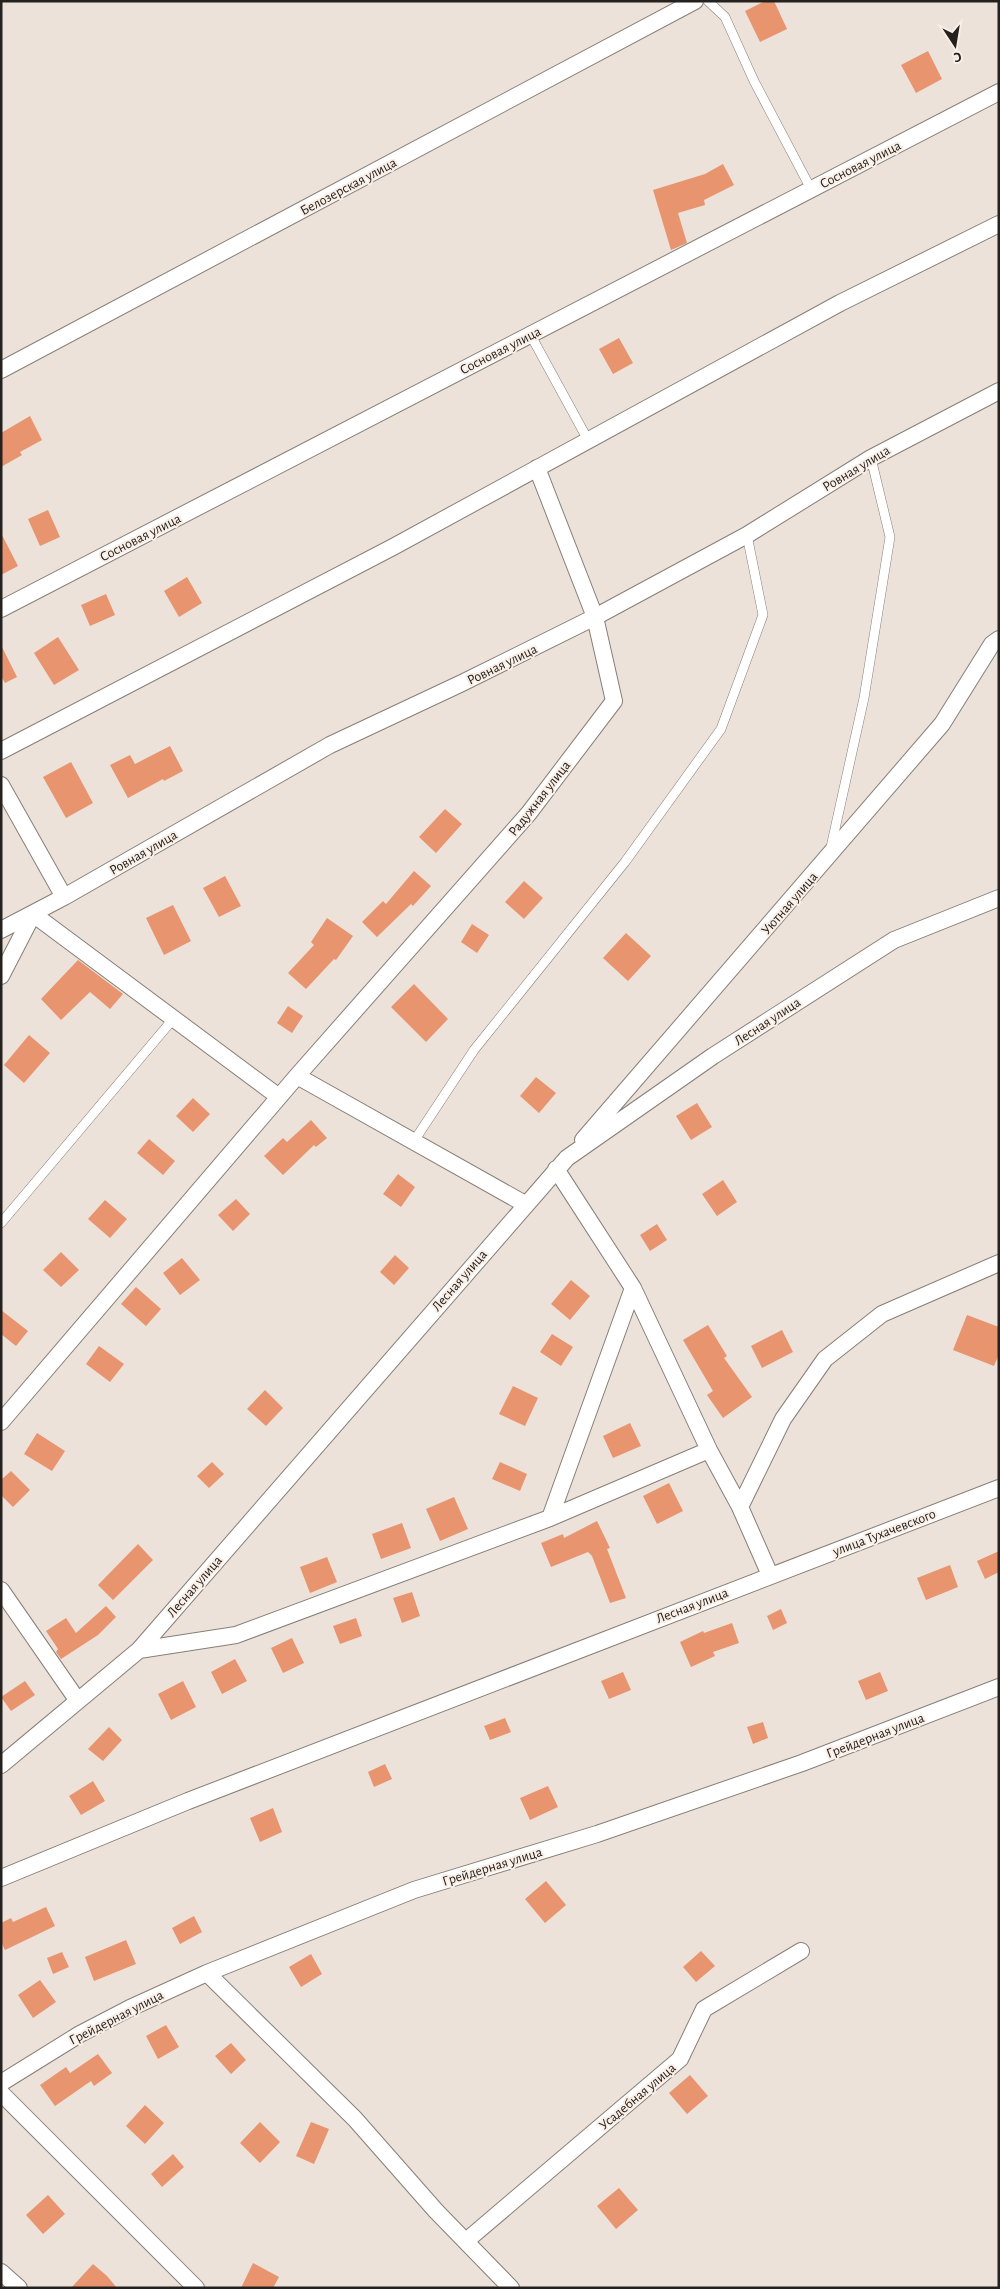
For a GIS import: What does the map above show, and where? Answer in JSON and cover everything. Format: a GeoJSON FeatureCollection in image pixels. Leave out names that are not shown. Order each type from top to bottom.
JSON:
{"type":"FeatureCollection","features":[{"type":"Feature","properties":{"kind":"street","name":"Белозерская улица"},"geometry":{"type":"LineString","coordinates":[[1,370],[695,1]]}},
{"type":"Feature","properties":{"kind":"street","name":"Сосновая улица"},"geometry":{"type":"LineString","coordinates":[[1,609],[999,92]]}},
{"type":"Feature","properties":{"kind":"street"},"geometry":{"type":"LineString","coordinates":[[1,751],[393,547],[840,303],[999,224]]}},
{"type":"Feature","properties":{"kind":"street","name":"Ровная улица"},"geometry":{"type":"LineString","coordinates":[[1,930],[64,898],[330,744],[462,683],[595,618],[747,535],[872,458],[999,391]]}},
{"type":"Feature","properties":{"kind":"street","name":"Радужная улица"},"geometry":{"type":"LineString","coordinates":[[297,1076],[529,814],[614,701],[595,618],[537,468]]}},
{"type":"Feature","properties":{"kind":"street","name":"Уютная улица"},"geometry":{"type":"LineString","coordinates":[[561,1164],[942,724],[992,644],[999,639]]}},
{"type":"Feature","properties":{"kind":"street"},"geometry":{"type":"LineString","coordinates":[[1,785],[64,898]]}},
{"type":"Feature","properties":{"kind":"street","name":"Лесная улица"},"geometry":{"type":"LineString","coordinates":[[1,1765],[139,1650],[561,1164],[713,1056],[894,940],[999,898]]}},
{"type":"Feature","properties":{"kind":"street"},"geometry":{"type":"LineString","coordinates":[[1,976],[33,914],[279,1097]]}},
{"type":"Feature","properties":{"kind":"street"},"geometry":{"type":"LineString","coordinates":[[1,1422],[297,1076],[525,1204]]}},
{"type":"Feature","properties":{"kind":"street"},"geometry":{"type":"LineString","coordinates":[[561,1164],[633,1288],[709,1450],[740,1507],[770,1575]]}},
{"type":"Feature","properties":{"kind":"street"},"geometry":{"type":"LineString","coordinates":[[740,1507],[783,1419],[825,1359],[882,1314],[999,1263]]}},
{"type":"Feature","properties":{"kind":"street"},"geometry":{"type":"LineString","coordinates":[[550,1518],[633,1288]]}},
{"type":"Feature","properties":{"kind":"street"},"geometry":{"type":"LineString","coordinates":[[139,1650],[236,1635],[550,1518],[709,1450]]}},
{"type":"Feature","properties":{"kind":"street","name":"улица Тухачевского"},"geometry":{"type":"LineString","coordinates":[[770,1575],[999,1488]]}},
{"type":"Feature","properties":{"kind":"street","name":"Лесная улица"},"geometry":{"type":"LineString","coordinates":[[1,1878],[188,1801],[770,1575]]}},
{"type":"Feature","properties":{"kind":"street"},"geometry":{"type":"LineString","coordinates":[[1,1590],[78,1701]]}},
{"type":"Feature","properties":{"kind":"street","name":"Грейдерная улица"},"geometry":{"type":"LineString","coordinates":[[1,2083],[80,2034],[130,2008],[206,1973],[414,1890],[597,1834],[802,1763],[999,1688]]}},
{"type":"Feature","properties":{"kind":"street","name":"Усадебная улица"},"geometry":{"type":"LineString","coordinates":[[466,2241],[680,2059],[704,2009],[801,1951]]}},
{"type":"Feature","properties":{"kind":"street"},"geometry":{"type":"LineString","coordinates":[[206,1973],[355,2119],[511,2288]]}},
{"type":"Feature","properties":{"kind":"street"},"geometry":{"type":"LineString","coordinates":[[1,2093],[196,2288]]}},
{"type":"Feature","properties":{"kind":"street"},"geometry":{"type":"LineString","coordinates":[[1,2272],[19,2288]]}},
{"type":"Feature","properties":{"kind":"lane"},"geometry":{"type":"LineString","coordinates":[[708,1],[725,17],[754,81],[811,189]]}},
{"type":"Feature","properties":{"kind":"lane"},"geometry":{"type":"LineString","coordinates":[[530,334],[588,440]]}},
{"type":"Feature","properties":{"kind":"lane"},"geometry":{"type":"LineString","coordinates":[[830,855],[864,698],[890,538],[872,458]]}},
{"type":"Feature","properties":{"kind":"lane"},"geometry":{"type":"LineString","coordinates":[[414,1141],[474,1050],[625,862],[722,729],[763,615],[747,535]]}},
{"type":"Feature","properties":{"kind":"lane"},"geometry":{"type":"LineString","coordinates":[[1,1223],[174,1018]]}},
{"type":"Feature","properties":{"kind":"building"},"geometry":{"type":"Polygon","coordinates":[[[765,1],[774,1],[787,29],[760,42],[745,11],[765,1]]]}},
{"type":"Feature","properties":{"kind":"building"},"geometry":{"type":"Polygon","coordinates":[[[928,51],[942,79],[916,93],[901,65],[928,51]]]}},
{"type":"Feature","properties":{"kind":"building"},"geometry":{"type":"Polygon","coordinates":[[[723,164],[734,185],[704,200],[705,205],[678,213],[687,243],[671,250],[653,190],[705,174],[723,164]]]}},
{"type":"Feature","properties":{"kind":"building"},"geometry":{"type":"Polygon","coordinates":[[[619,338],[633,363],[613,374],[599,349],[619,338]]]}},
{"type":"Feature","properties":{"kind":"building"},"geometry":{"type":"Polygon","coordinates":[[[30,416],[42,440],[20,452],[22,455],[1,467],[1,433],[30,416]]]}},
{"type":"Feature","properties":{"kind":"building"},"geometry":{"type":"Polygon","coordinates":[[[48,510],[60,537],[40,546],[28,519],[48,510]]]}},
{"type":"Feature","properties":{"kind":"building"},"geometry":{"type":"Polygon","coordinates":[[[1,533],[18,566],[1,575],[1,533]]]}},
{"type":"Feature","properties":{"kind":"building"},"geometry":{"type":"Polygon","coordinates":[[[187,577],[202,603],[179,617],[164,591],[187,577]]]}},
{"type":"Feature","properties":{"kind":"building"},"geometry":{"type":"Polygon","coordinates":[[[106,594],[115,615],[90,626],[81,605],[106,594]]]}},
{"type":"Feature","properties":{"kind":"building"},"geometry":{"type":"Polygon","coordinates":[[[58,637],[79,670],[54,685],[34,653],[58,637]]]}},
{"type":"Feature","properties":{"kind":"building"},"geometry":{"type":"Polygon","coordinates":[[[1,645],[17,677],[5,683],[1,676],[1,645]]]}},
{"type":"Feature","properties":{"kind":"building"},"geometry":{"type":"Polygon","coordinates":[[[170,746],[183,771],[164,781],[163,779],[128,798],[110,765],[130,755],[135,764],[170,746]]]}},
{"type":"Feature","properties":{"kind":"building"},"geometry":{"type":"Polygon","coordinates":[[[71,762],[93,803],[66,818],[43,777],[71,762]]]}},
{"type":"Feature","properties":{"kind":"building"},"geometry":{"type":"Polygon","coordinates":[[[445,809],[462,824],[436,853],[419,837],[445,809]]]}},
{"type":"Feature","properties":{"kind":"building"},"geometry":{"type":"Polygon","coordinates":[[[414,871],[431,886],[413,906],[411,904],[377,937],[362,922],[383,901],[386,904],[414,871]]]}},
{"type":"Feature","properties":{"kind":"building"},"geometry":{"type":"Polygon","coordinates":[[[225,876],[241,906],[219,917],[203,888],[225,876]]]}},
{"type":"Feature","properties":{"kind":"building"},"geometry":{"type":"Polygon","coordinates":[[[524,881],[543,898],[524,919],[505,902],[524,881]]]}},
{"type":"Feature","properties":{"kind":"building"},"geometry":{"type":"Polygon","coordinates":[[[173,905],[191,941],[164,955],[146,918],[173,905]]]}},
{"type":"Feature","properties":{"kind":"building"},"geometry":{"type":"Polygon","coordinates":[[[327,918],[353,936],[336,960],[334,959],[306,989],[288,973],[314,945],[311,942],[327,918]]]}},
{"type":"Feature","properties":{"kind":"building"},"geometry":{"type":"Polygon","coordinates":[[[472,924],[489,935],[477,953],[461,942],[472,924]]]}},
{"type":"Feature","properties":{"kind":"building"},"geometry":{"type":"Polygon","coordinates":[[[626,933],[651,956],[628,981],[603,958],[626,933]]]}},
{"type":"Feature","properties":{"kind":"building"},"geometry":{"type":"Polygon","coordinates":[[[78,960],[123,994],[110,1009],[90,992],[61,1020],[41,999],[78,960]]]}},
{"type":"Feature","properties":{"kind":"building"},"geometry":{"type":"Polygon","coordinates":[[[414,984],[448,1019],[426,1042],[391,1007],[414,984]]]}},
{"type":"Feature","properties":{"kind":"building"},"geometry":{"type":"Polygon","coordinates":[[[288,1006],[303,1016],[292,1033],[277,1023],[288,1006]]]}},
{"type":"Feature","properties":{"kind":"building"},"geometry":{"type":"Polygon","coordinates":[[[29,1035],[50,1053],[24,1083],[4,1065],[29,1035]]]}},
{"type":"Feature","properties":{"kind":"building"},"geometry":{"type":"Polygon","coordinates":[[[536,1077],[556,1093],[539,1113],[520,1096],[536,1077]]]}},
{"type":"Feature","properties":{"kind":"building"},"geometry":{"type":"Polygon","coordinates":[[[193,1098],[210,1114],[193,1132],[176,1116],[193,1098]]]}},
{"type":"Feature","properties":{"kind":"building"},"geometry":{"type":"Polygon","coordinates":[[[697,1103],[712,1127],[691,1140],[676,1116],[697,1103]]]}},
{"type":"Feature","properties":{"kind":"building"},"geometry":{"type":"Polygon","coordinates":[[[311,1120],[327,1138],[316,1147],[314,1145],[283,1175],[264,1156],[283,1138],[287,1142],[311,1120]]]}},
{"type":"Feature","properties":{"kind":"building"},"geometry":{"type":"Polygon","coordinates":[[[149,1139],[175,1161],[163,1175],[137,1153],[149,1139]]]}},
{"type":"Feature","properties":{"kind":"building"},"geometry":{"type":"Polygon","coordinates":[[[398,1174],[415,1187],[401,1207],[383,1194],[398,1174]]]}},
{"type":"Feature","properties":{"kind":"building"},"geometry":{"type":"Polygon","coordinates":[[[723,1180],[737,1202],[717,1216],[702,1194],[723,1180]]]}},
{"type":"Feature","properties":{"kind":"building"},"geometry":{"type":"Polygon","coordinates":[[[236,1199],[250,1214],[233,1231],[218,1215],[236,1199]]]}},
{"type":"Feature","properties":{"kind":"building"},"geometry":{"type":"Polygon","coordinates":[[[105,1200],[127,1219],[110,1238],[88,1219],[105,1200]]]}},
{"type":"Feature","properties":{"kind":"building"},"geometry":{"type":"Polygon","coordinates":[[[657,1224],[667,1240],[650,1251],[640,1235],[657,1224]]]}},
{"type":"Feature","properties":{"kind":"building"},"geometry":{"type":"Polygon","coordinates":[[[61,1252],[79,1270],[61,1287],[43,1270],[61,1252]]]}},
{"type":"Feature","properties":{"kind":"building"},"geometry":{"type":"Polygon","coordinates":[[[395,1255],[409,1268],[394,1285],[380,1272],[395,1255]]]}},
{"type":"Feature","properties":{"kind":"building"},"geometry":{"type":"Polygon","coordinates":[[[182,1258],[200,1280],[180,1295],[163,1273],[182,1258]]]}},
{"type":"Feature","properties":{"kind":"building"},"geometry":{"type":"Polygon","coordinates":[[[571,1280],[590,1296],[570,1320],[551,1304],[571,1280]]]}},
{"type":"Feature","properties":{"kind":"building"},"geometry":{"type":"Polygon","coordinates":[[[136,1287],[161,1309],[146,1326],[121,1304],[136,1287]]]}},
{"type":"Feature","properties":{"kind":"building"},"geometry":{"type":"Polygon","coordinates":[[[1,1310],[28,1331],[16,1346],[1,1334],[1,1310]]]}},
{"type":"Feature","properties":{"kind":"building"},"geometry":{"type":"Polygon","coordinates":[[[967,1315],[999,1327],[999,1354],[994,1366],[953,1350],[967,1315]]]}},
{"type":"Feature","properties":{"kind":"building"},"geometry":{"type":"Polygon","coordinates":[[[708,1325],[727,1356],[724,1358],[752,1397],[723,1418],[707,1395],[713,1391],[683,1340],[708,1325]]]}},
{"type":"Feature","properties":{"kind":"building"},"geometry":{"type":"Polygon","coordinates":[[[782,1330],[793,1352],[762,1368],[751,1346],[782,1330]]]}},
{"type":"Feature","properties":{"kind":"building"},"geometry":{"type":"Polygon","coordinates":[[[552,1334],[573,1347],[561,1366],[540,1352],[552,1334]]]}},
{"type":"Feature","properties":{"kind":"building"},"geometry":{"type":"Polygon","coordinates":[[[99,1346],[124,1364],[110,1382],[86,1364],[99,1346]]]}},
{"type":"Feature","properties":{"kind":"building"},"geometry":{"type":"Polygon","coordinates":[[[513,1386],[538,1398],[525,1426],[499,1414],[513,1386]]]}},
{"type":"Feature","properties":{"kind":"building"},"geometry":{"type":"Polygon","coordinates":[[[265,1390],[283,1408],[266,1426],[247,1409],[265,1390]]]}},
{"type":"Feature","properties":{"kind":"building"},"geometry":{"type":"Polygon","coordinates":[[[630,1423],[641,1446],[613,1458],[603,1436],[630,1423]]]}},
{"type":"Feature","properties":{"kind":"building"},"geometry":{"type":"Polygon","coordinates":[[[37,1433],[65,1451],[52,1471],[24,1454],[37,1433]]]}},
{"type":"Feature","properties":{"kind":"building"},"geometry":{"type":"Polygon","coordinates":[[[212,1462],[224,1474],[209,1488],[197,1476],[212,1462]]]}},
{"type":"Feature","properties":{"kind":"building"},"geometry":{"type":"Polygon","coordinates":[[[500,1462],[527,1474],[520,1491],[492,1479],[500,1462]]]}},
{"type":"Feature","properties":{"kind":"building"},"geometry":{"type":"Polygon","coordinates":[[[11,1471],[30,1490],[13,1507],[1,1495],[1,1480],[11,1471]]]}},
{"type":"Feature","properties":{"kind":"building"},"geometry":{"type":"Polygon","coordinates":[[[669,1483],[683,1511],[657,1524],[643,1496],[669,1483]]]}},
{"type":"Feature","properties":{"kind":"building"},"geometry":{"type":"Polygon","coordinates":[[[454,1497],[468,1529],[440,1541],[426,1509],[454,1497]]]}},
{"type":"Feature","properties":{"kind":"building"},"geometry":{"type":"Polygon","coordinates":[[[597,1521],[610,1548],[607,1549],[626,1598],[610,1603],[592,1556],[588,1552],[551,1567],[541,1543],[563,1534],[564,1538],[597,1521]]]}},
{"type":"Feature","properties":{"kind":"building"},"geometry":{"type":"Polygon","coordinates":[[[402,1523],[411,1548],[381,1559],[372,1534],[402,1523]]]}},
{"type":"Feature","properties":{"kind":"building"},"geometry":{"type":"Polygon","coordinates":[[[138,1544],[153,1560],[113,1600],[98,1585],[138,1544]]]}},
{"type":"Feature","properties":{"kind":"building"},"geometry":{"type":"Polygon","coordinates":[[[999,1551],[999,1572],[985,1579],[977,1561],[999,1551]]]}},
{"type":"Feature","properties":{"kind":"building"},"geometry":{"type":"Polygon","coordinates":[[[327,1557],[337,1582],[310,1593],[300,1567],[327,1557]]]}},
{"type":"Feature","properties":{"kind":"building"},"geometry":{"type":"Polygon","coordinates":[[[950,1565],[958,1587],[926,1600],[917,1578],[950,1565]]]}},
{"type":"Feature","properties":{"kind":"building"},"geometry":{"type":"Polygon","coordinates":[[[412,1592],[420,1616],[402,1623],[393,1598],[412,1592]]]}},
{"type":"Feature","properties":{"kind":"building"},"geometry":{"type":"Polygon","coordinates":[[[106,1606],[116,1617],[98,1635],[61,1659],[56,1652],[58,1649],[46,1631],[66,1618],[76,1633],[106,1606]]]}},
{"type":"Feature","properties":{"kind":"building"},"geometry":{"type":"Polygon","coordinates":[[[781,1609],[787,1623],[773,1630],[767,1616],[781,1609]]]}},
{"type":"Feature","properties":{"kind":"building"},"geometry":{"type":"Polygon","coordinates":[[[356,1618],[362,1636],[340,1644],[333,1626],[356,1618]]]}},
{"type":"Feature","properties":{"kind":"building"},"geometry":{"type":"Polygon","coordinates":[[[732,1623],[739,1643],[713,1652],[715,1656],[691,1667],[680,1642],[703,1631],[704,1633],[732,1623]]]}},
{"type":"Feature","properties":{"kind":"building"},"geometry":{"type":"Polygon","coordinates":[[[292,1638],[304,1663],[283,1673],[271,1648],[292,1638]]]}},
{"type":"Feature","properties":{"kind":"building"},"geometry":{"type":"Polygon","coordinates":[[[235,1659],[247,1681],[222,1694],[211,1672],[235,1659]]]}},
{"type":"Feature","properties":{"kind":"building"},"geometry":{"type":"Polygon","coordinates":[[[623,1672],[631,1690],[609,1699],[601,1681],[623,1672]]]}},
{"type":"Feature","properties":{"kind":"building"},"geometry":{"type":"Polygon","coordinates":[[[880,1672],[888,1691],[866,1700],[858,1681],[880,1672]]]}},
{"type":"Feature","properties":{"kind":"building"},"geometry":{"type":"Polygon","coordinates":[[[25,1681],[35,1695],[11,1711],[1,1697],[25,1681]]]}},
{"type":"Feature","properties":{"kind":"building"},"geometry":{"type":"Polygon","coordinates":[[[183,1681],[196,1707],[171,1720],[158,1694],[183,1681]]]}},
{"type":"Feature","properties":{"kind":"building"},"geometry":{"type":"Polygon","coordinates":[[[505,1718],[511,1732],[490,1740],[484,1726],[505,1718]]]}},
{"type":"Feature","properties":{"kind":"building"},"geometry":{"type":"Polygon","coordinates":[[[763,1722],[768,1738],[753,1744],[747,1727],[763,1722]]]}},
{"type":"Feature","properties":{"kind":"building"},"geometry":{"type":"Polygon","coordinates":[[[109,1727],[122,1740],[103,1761],[88,1749],[109,1727]]]}},
{"type":"Feature","properties":{"kind":"building"},"geometry":{"type":"Polygon","coordinates":[[[385,1764],[392,1779],[374,1787],[368,1772],[385,1764]]]}},
{"type":"Feature","properties":{"kind":"building"},"geometry":{"type":"Polygon","coordinates":[[[93,1781],[105,1801],[81,1815],[69,1796],[93,1781]]]}},
{"type":"Feature","properties":{"kind":"building"},"geometry":{"type":"Polygon","coordinates":[[[548,1786],[558,1807],[530,1820],[520,1798],[548,1786]]]}},
{"type":"Feature","properties":{"kind":"building"},"geometry":{"type":"Polygon","coordinates":[[[273,1808],[282,1832],[260,1842],[250,1818],[273,1808]]]}},
{"type":"Feature","properties":{"kind":"building"},"geometry":{"type":"Polygon","coordinates":[[[546,1881],[566,1905],[545,1923],[525,1899],[546,1881]]]}},
{"type":"Feature","properties":{"kind":"building"},"geometry":{"type":"Polygon","coordinates":[[[46,1907],[55,1926],[5,1950],[1,1942],[1,1923],[11,1918],[13,1922],[46,1907]]]}},
{"type":"Feature","properties":{"kind":"building"},"geometry":{"type":"Polygon","coordinates":[[[194,1916],[202,1932],[180,1944],[172,1928],[194,1916]]]}},
{"type":"Feature","properties":{"kind":"building"},"geometry":{"type":"Polygon","coordinates":[[[126,1940],[136,1964],[94,1981],[85,1957],[126,1940]]]}},
{"type":"Feature","properties":{"kind":"building"},"geometry":{"type":"Polygon","coordinates":[[[701,1951],[715,1966],[696,1982],[683,1967],[701,1951]]]}},
{"type":"Feature","properties":{"kind":"building"},"geometry":{"type":"Polygon","coordinates":[[[62,1952],[69,1967],[53,1974],[47,1958],[62,1952]]]}},
{"type":"Feature","properties":{"kind":"building"},"geometry":{"type":"Polygon","coordinates":[[[311,1954],[322,1974],[301,1987],[289,1967],[311,1954]]]}},
{"type":"Feature","properties":{"kind":"building"},"geometry":{"type":"Polygon","coordinates":[[[40,1980],[56,2002],[33,2018],[18,1995],[40,1980]]]}},
{"type":"Feature","properties":{"kind":"building"},"geometry":{"type":"Polygon","coordinates":[[[166,2025],[179,2047],[158,2059],[146,2036],[166,2025]]]}},
{"type":"Feature","properties":{"kind":"building"},"geometry":{"type":"Polygon","coordinates":[[[231,2043],[246,2060],[231,2074],[215,2056],[231,2043]]]}},
{"type":"Feature","properties":{"kind":"building"},"geometry":{"type":"Polygon","coordinates":[[[98,2054],[112,2073],[94,2086],[91,2081],[55,2106],[40,2085],[66,2067],[70,2073],[98,2054]]]}},
{"type":"Feature","properties":{"kind":"building"},"geometry":{"type":"Polygon","coordinates":[[[690,2075],[708,2096],[687,2114],[669,2093],[690,2075]]]}},
{"type":"Feature","properties":{"kind":"building"},"geometry":{"type":"Polygon","coordinates":[[[145,2105],[164,2123],[145,2144],[126,2126],[145,2105]]]}},
{"type":"Feature","properties":{"kind":"building"},"geometry":{"type":"Polygon","coordinates":[[[260,2122],[280,2142],[260,2163],[240,2143],[260,2122]]]}},
{"type":"Feature","properties":{"kind":"building"},"geometry":{"type":"Polygon","coordinates":[[[311,2122],[329,2129],[314,2164],[296,2156],[311,2122]]]}},
{"type":"Feature","properties":{"kind":"building"},"geometry":{"type":"Polygon","coordinates":[[[173,2154],[184,2167],[162,2187],[151,2174],[173,2154]]]}},
{"type":"Feature","properties":{"kind":"building"},"geometry":{"type":"Polygon","coordinates":[[[619,2188],[638,2210],[616,2229],[597,2206],[619,2188]]]}},
{"type":"Feature","properties":{"kind":"building"},"geometry":{"type":"Polygon","coordinates":[[[48,2195],[65,2214],[43,2234],[26,2215],[48,2195]]]}},
{"type":"Feature","properties":{"kind":"building"},"geometry":{"type":"Polygon","coordinates":[[[253,2263],[279,2277],[273,2288],[241,2288],[253,2263]]]}},
{"type":"Feature","properties":{"kind":"building"},"geometry":{"type":"Polygon","coordinates":[[[93,2264],[107,2276],[117,2288],[71,2288],[93,2264]]]}}]}
